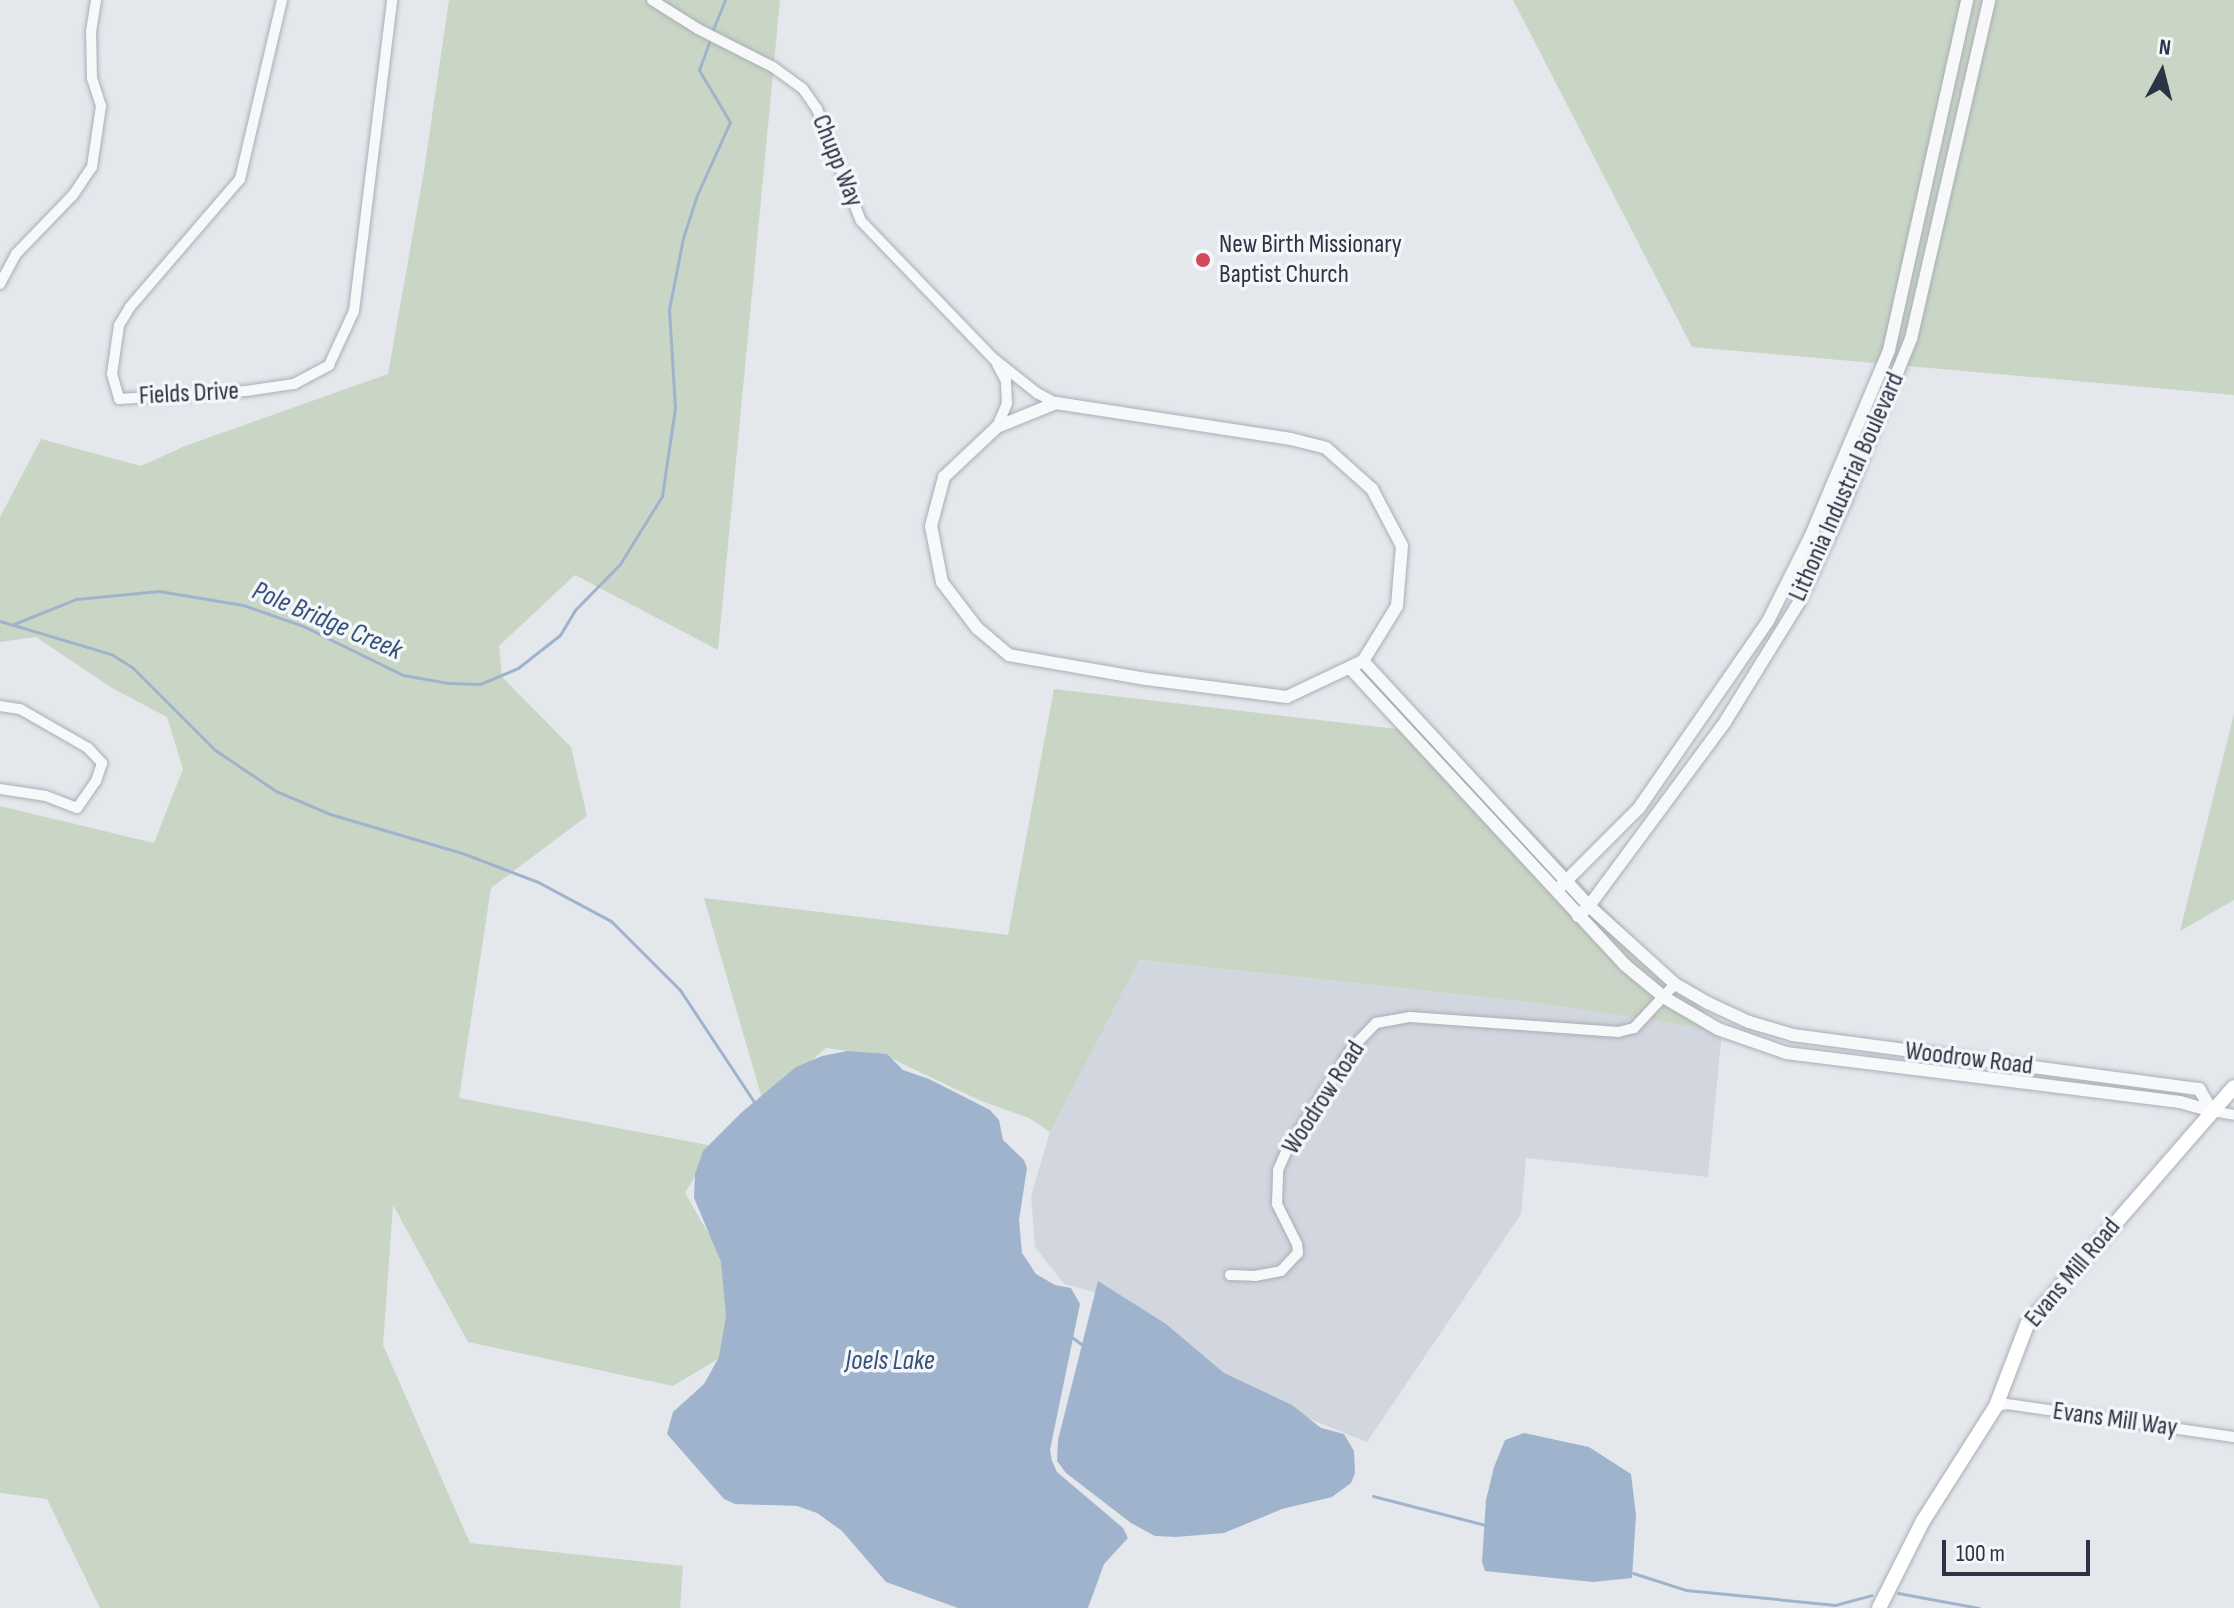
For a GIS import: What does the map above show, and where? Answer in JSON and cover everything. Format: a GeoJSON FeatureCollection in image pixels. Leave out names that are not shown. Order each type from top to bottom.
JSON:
{"type":"FeatureCollection","features":[{"type":"Feature","properties":{"kind":"main road","name":"Evans Mill Road"},"geometry":{"type":"LineString","coordinates":[[1879,1608],[1923,1521],[1996,1406],[2027,1325],[2234,1087]]}},
{"type":"Feature","properties":{"kind":"street"},"geometry":{"type":"LineString","coordinates":[[0,284],[16,254],[73,195],[92,167],[101,106],[92,78],[91,32],[96,0]]}},
{"type":"Feature","properties":{"kind":"street","name":"Fields Drive"},"geometry":{"type":"LineString","coordinates":[[282,0],[240,179],[130,307],[119,325],[112,374],[119,399],[246,391],[294,384],[329,365],[354,311],[392,0]]}},
{"type":"Feature","properties":{"kind":"street","name":"Chupp Way"},"geometry":{"type":"LineString","coordinates":[[652,0],[698,29],[773,67],[803,89],[817,109],[861,221],[994,359],[1029,388],[1056,403]]}},
{"type":"Feature","properties":{"kind":"street","name":"Lithonia Industrial Boulevard"},"geometry":{"type":"LineString","coordinates":[[1556,891],[1639,808],[1768,621],[1811,535],[1889,350],[1967,0]]}},
{"type":"Feature","properties":{"kind":"street","name":"Lithonia Industrial Boulevard"},"geometry":{"type":"LineString","coordinates":[[1578,916],[1589,906],[1725,722],[1799,602],[1845,502],[1911,339],[1989,0]]}},
{"type":"Feature","properties":{"kind":"street"},"geometry":{"type":"LineString","coordinates":[[994,359],[1006,381],[1007,403],[997,427]]}},
{"type":"Feature","properties":{"kind":"street"},"geometry":{"type":"LineString","coordinates":[[1056,403],[1291,439],[1326,448],[1372,489],[1402,546],[1397,606],[1363,661],[1287,697],[1146,679],[1009,655],[977,628],[942,582],[931,526],[944,477],[997,427],[1056,403]]}},
{"type":"Feature","properties":{"kind":"street","name":"Woodrow Road"},"geometry":{"type":"LineString","coordinates":[[1363,661],[1589,906],[1675,984],[1749,1022],[1793,1035],[2199,1089],[2212,1111]]}},
{"type":"Feature","properties":{"kind":"street","name":"Woodrow Road"},"geometry":{"type":"LineString","coordinates":[[1350,668],[1625,965],[1665,998],[1718,1029],[1786,1053],[2180,1102],[2234,1115]]}},
{"type":"Feature","properties":{"kind":"street"},"geometry":{"type":"LineString","coordinates":[[0,706],[20,709],[88,748],[102,763],[96,781],[77,808],[46,796],[0,789]]}},
{"type":"Feature","properties":{"kind":"street","name":"Woodrow Road"},"geometry":{"type":"LineString","coordinates":[[1230,1275],[1255,1276],[1281,1271],[1298,1253],[1297,1244],[1277,1204],[1278,1170],[1352,1048],[1376,1023],[1410,1017],[1618,1032],[1634,1028],[1675,984]]}},
{"type":"Feature","properties":{"kind":"street","name":"Evans Mill Way"},"geometry":{"type":"LineString","coordinates":[[1996,1406],[2007,1404],[2234,1437]]}},
{"type":"Feature","properties":{"kind":"shaded area"},"geometry":{"type":"Polygon","coordinates":[[[1138,960],[1538,1003],[1722,1031],[1708,1177],[1526,1158],[1521,1214],[1367,1442],[1230,1387],[1102,1294],[1064,1284],[1035,1247],[1031,1196],[1050,1132],[1138,960]]]}},
{"type":"Feature","properties":{"kind":"green space"},"geometry":{"type":"Polygon","coordinates":[[[449,0],[780,0],[718,650],[575,575],[499,646],[502,677],[571,747],[587,816],[491,888],[459,1098],[713,1146],[685,1193],[727,1265],[726,1354],[673,1386],[468,1342],[393,1205],[383,1345],[470,1543],[683,1566],[680,1608],[100,1608],[47,1499],[0,1493],[0,806],[154,843],[183,769],[167,717],[112,688],[36,637],[0,642],[0,517],[41,439],[141,466],[185,446],[388,374],[424,171],[449,0]]]}},
{"type":"Feature","properties":{"kind":"green space"},"geometry":{"type":"Polygon","coordinates":[[[1513,0],[2234,0],[2234,395],[1692,347],[1513,0]]]}},
{"type":"Feature","properties":{"kind":"green space"},"geometry":{"type":"Polygon","coordinates":[[[1054,689],[1439,734],[1722,1031],[1538,1003],[1139,960],[1050,1132],[1029,1118],[981,1101],[886,1056],[826,1048],[763,1102],[704,898],[1008,935],[1054,689]]]}},
{"type":"Feature","properties":{"kind":"green space"},"geometry":{"type":"Polygon","coordinates":[[[2234,714],[2234,900],[2180,931],[2234,714]]]}},
{"type":"Feature","properties":{"kind":"water","name":"Joels Lake"},"geometry":{"type":"Polygon","coordinates":[[[847,1051],[887,1054],[903,1070],[929,1079],[990,1110],[999,1120],[1003,1140],[1024,1160],[1027,1168],[1019,1220],[1022,1253],[1036,1274],[1055,1285],[1071,1288],[1080,1304],[1050,1450],[1052,1461],[1057,1472],[1123,1528],[1128,1538],[1104,1564],[1088,1608],[958,1608],[886,1582],[842,1531],[817,1513],[797,1506],[735,1504],[724,1499],[667,1434],[673,1412],[704,1384],[719,1357],[726,1316],[721,1262],[694,1198],[695,1174],[703,1151],[742,1112],[796,1067],[822,1056],[847,1051]]]}},
{"type":"Feature","properties":{"kind":"water"},"geometry":{"type":"Polygon","coordinates":[[[1098,1281],[1166,1324],[1224,1373],[1292,1405],[1321,1428],[1344,1434],[1354,1451],[1355,1473],[1351,1483],[1332,1497],[1282,1509],[1224,1533],[1176,1537],[1155,1536],[1131,1523],[1066,1473],[1057,1461],[1058,1440],[1098,1281]]]}},
{"type":"Feature","properties":{"kind":"water"},"geometry":{"type":"Polygon","coordinates":[[[1524,1433],[1589,1447],[1631,1474],[1636,1515],[1632,1578],[1593,1582],[1485,1571],[1482,1562],[1486,1500],[1494,1467],[1505,1440],[1524,1433]]]}},
{"type":"Feature","properties":{"kind":"waterway","name":"Pole Bridge Creek"},"geometry":{"type":"LineString","coordinates":[[712,32],[725,0]]}},
{"type":"Feature","properties":{"kind":"waterway","name":"Pole Bridge Creek"},"geometry":{"type":"LineString","coordinates":[[14,624],[76,599],[159,591],[243,605],[303,626],[403,675],[448,683],[480,684],[518,668],[560,635],[575,610],[620,564],[662,496],[675,408],[669,309],[683,238],[697,195],[730,122],[699,70],[710,39]]}},
{"type":"Feature","properties":{"kind":"waterway"},"geometry":{"type":"LineString","coordinates":[[0,621],[111,654],[132,667],[215,750],[276,791],[330,814],[465,854],[538,882],[611,921],[680,990],[754,1102]]}},
{"type":"Feature","properties":{"kind":"waterway"},"geometry":{"type":"LineString","coordinates":[[1073,1338],[1081,1344]]}},
{"type":"Feature","properties":{"kind":"waterway"},"geometry":{"type":"LineString","coordinates":[[1373,1496],[1485,1525]]}},
{"type":"Feature","properties":{"kind":"waterway"},"geometry":{"type":"LineString","coordinates":[[1633,1573],[1686,1590],[1835,1605],[1872,1595]]}},
{"type":"Feature","properties":{"kind":"waterway"},"geometry":{"type":"LineString","coordinates":[[1898,1593],[1979,1608]]}},
{"type":"Feature","properties":{"kind":"place","name":"New Birth Missionary Baptist Church"},"geometry":{"type":"Point","coordinates":[1203,260]}}]}
